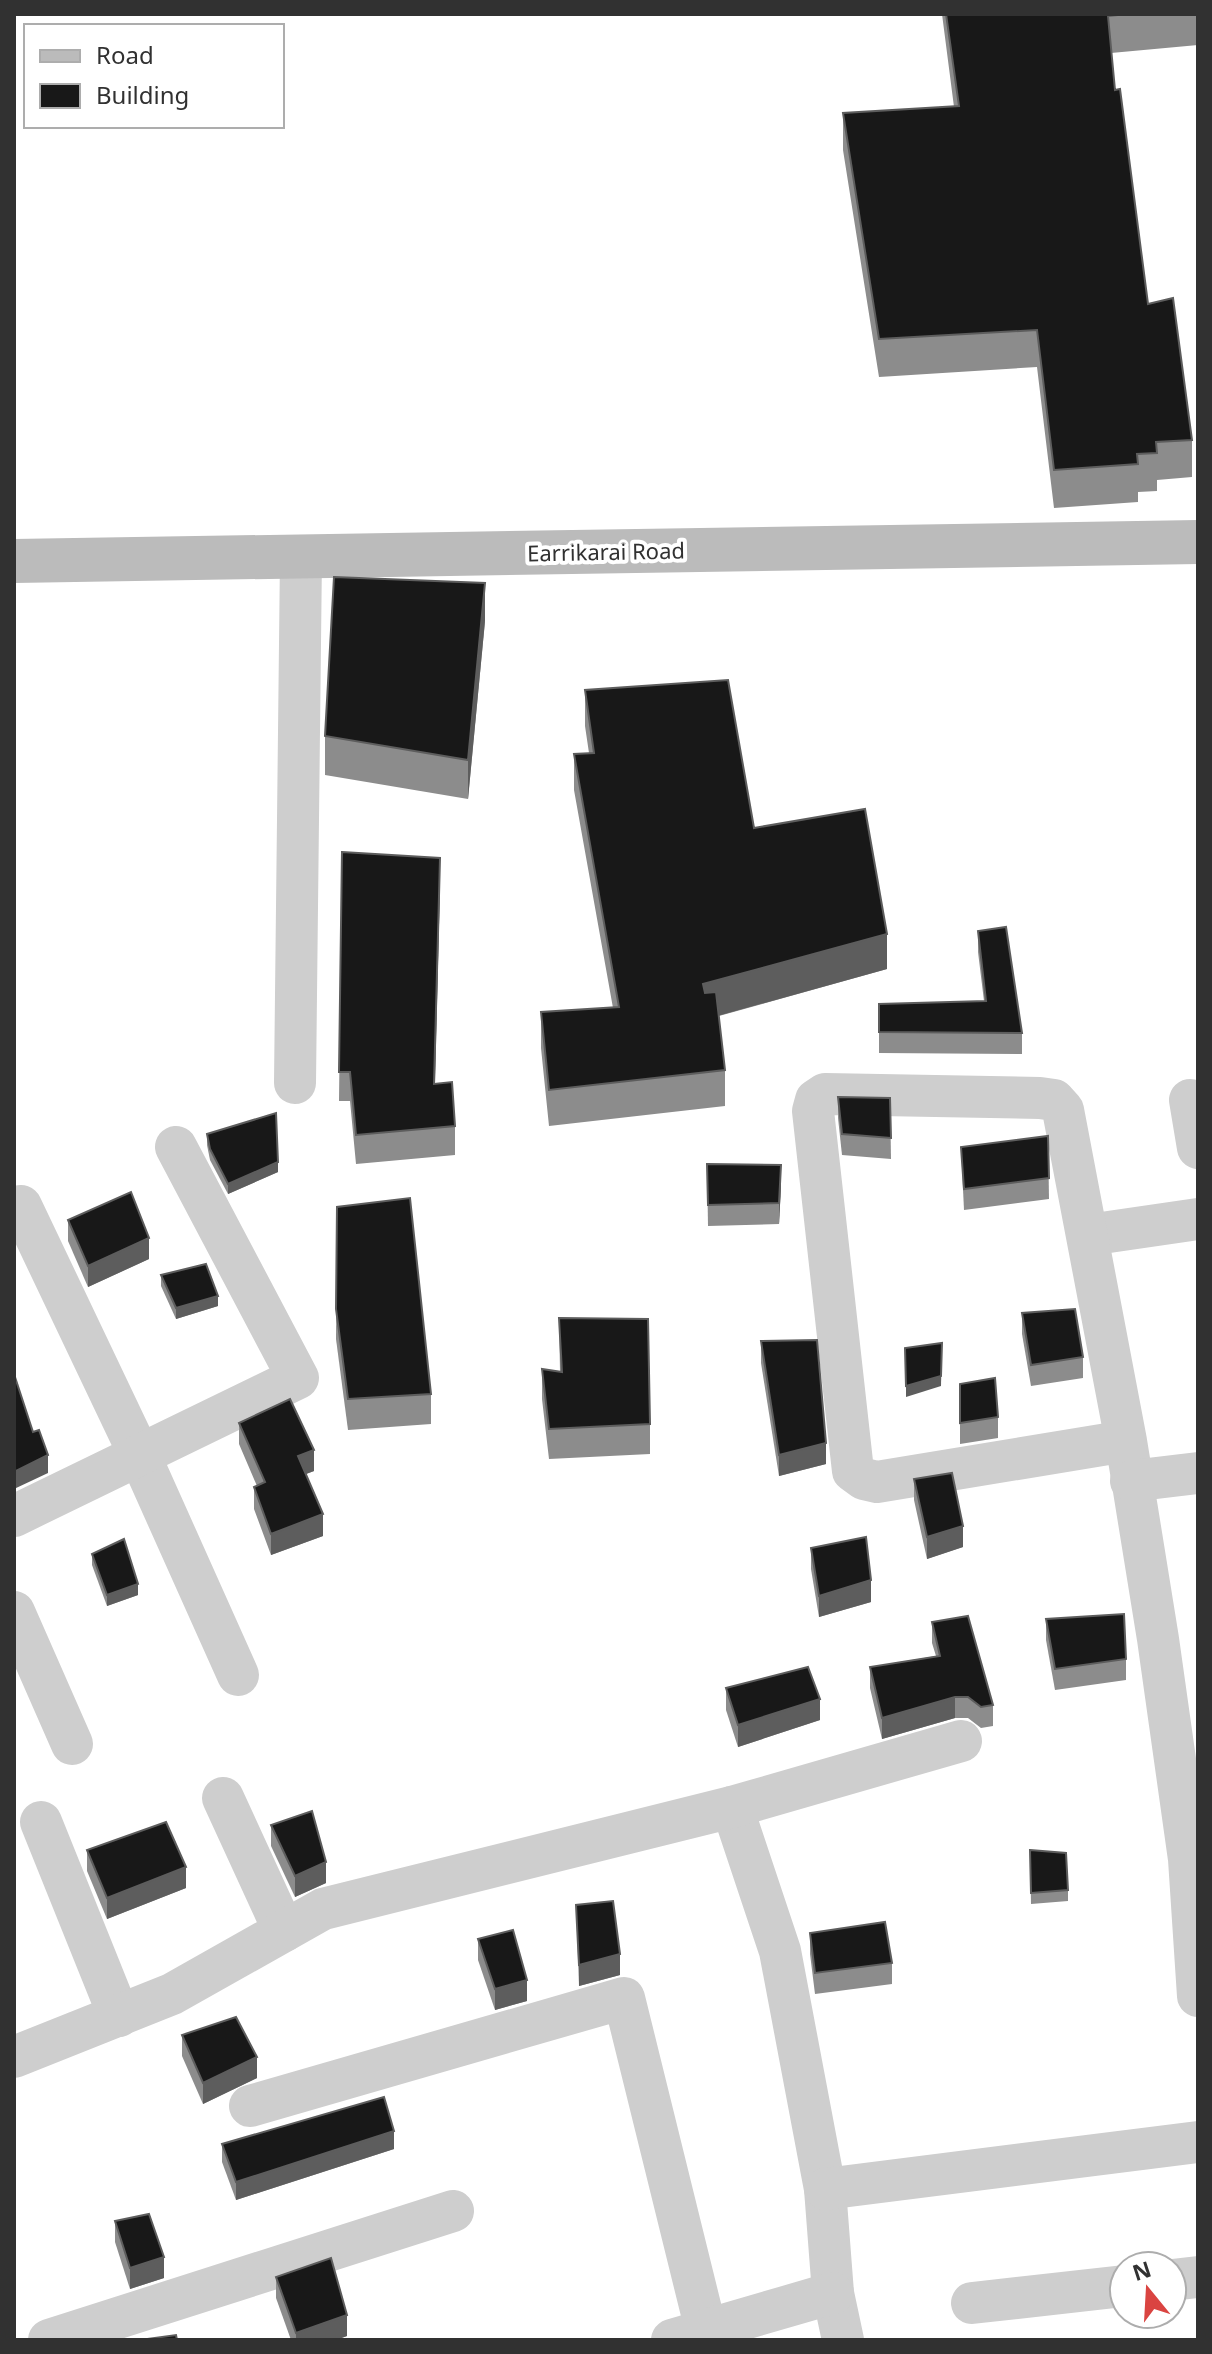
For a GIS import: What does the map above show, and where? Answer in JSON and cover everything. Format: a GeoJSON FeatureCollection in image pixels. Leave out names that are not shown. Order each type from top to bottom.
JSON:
{"type":"FeatureCollection","features":[{"type":"Feature","properties":{"kind":"main road","name":"Earrikarai Road"},"geometry":{"type":"LineString","coordinates":[[14,561],[1198,542]]}},
{"type":"Feature","properties":{"kind":"street"},"geometry":{"type":"LineString","coordinates":[[295,1083],[301,556]]}},
{"type":"Feature","properties":{"kind":"street"},"geometry":{"type":"LineString","coordinates":[[1126,1441],[877,1482],[864,1479],[853,1471],[813,1111],[816,1100],[825,1094],[1054,1100],[1063,1110],[1126,1441],[1158,1639],[1189,1859],[1198,1996]]}},
{"type":"Feature","properties":{"kind":"street"},"geometry":{"type":"LineString","coordinates":[[1190,1100],[1198,1148]]}},
{"type":"Feature","properties":{"kind":"street"},"geometry":{"type":"LineString","coordinates":[[14,1516],[298,1378],[176,1147]]}},
{"type":"Feature","properties":{"kind":"street"},"geometry":{"type":"LineString","coordinates":[[21,1206],[140,1456],[238,1675]]}},
{"type":"Feature","properties":{"kind":"street"},"geometry":{"type":"LineString","coordinates":[[1088,1235],[1198,1219]]}},
{"type":"Feature","properties":{"kind":"street"},"geometry":{"type":"LineString","coordinates":[[1131,1481],[1198,1473]]}},
{"type":"Feature","properties":{"kind":"street"},"geometry":{"type":"LineString","coordinates":[[14,1612],[72,1744]]}},
{"type":"Feature","properties":{"kind":"street"},"geometry":{"type":"LineString","coordinates":[[14,2057],[172,1994],[323,1909],[732,1807],[961,1741]]}},
{"type":"Feature","properties":{"kind":"street"},"geometry":{"type":"LineString","coordinates":[[223,1798],[284,1931]]}},
{"type":"Feature","properties":{"kind":"street"},"geometry":{"type":"LineString","coordinates":[[732,1807],[780,1951],[825,2189],[833,2293],[843,2340]]}},
{"type":"Feature","properties":{"kind":"street"},"geometry":{"type":"LineString","coordinates":[[41,1822],[119,2016]]}},
{"type":"Feature","properties":{"kind":"street"},"geometry":{"type":"LineString","coordinates":[[250,2106],[624,1998],[689,2335],[764,2328],[833,2293]]}},
{"type":"Feature","properties":{"kind":"street"},"geometry":{"type":"LineString","coordinates":[[825,2189],[1198,2142]]}},
{"type":"Feature","properties":{"kind":"street"},"geometry":{"type":"LineString","coordinates":[[49,2340],[453,2211]]}},
{"type":"Feature","properties":{"kind":"street"},"geometry":{"type":"LineString","coordinates":[[972,2303],[1108,2288]]}},
{"type":"Feature","properties":{"kind":"building"},"geometry":{"type":"Polygon","coordinates":[[[946,14],[1128,14],[1108,16],[1115,90],[1120,89],[1148,304],[1173,298],[1192,440],[1156,442],[1157,453],[1137,454],[1138,464],[1054,470],[1037,330],[879,339],[843,113],[959,106],[946,14]]]}},
{"type":"Feature","properties":{"kind":"building"},"geometry":{"type":"Polygon","coordinates":[[[334,577],[485,583],[468,760],[325,736],[334,577]]]}},
{"type":"Feature","properties":{"kind":"building"},"geometry":{"type":"Polygon","coordinates":[[[728,680],[754,828],[865,809],[887,934],[703,984],[705,993],[716,992],[725,1070],[549,1090],[541,1012],[619,1007],[574,754],[594,753],[585,690],[728,680]]]}},
{"type":"Feature","properties":{"kind":"building"},"geometry":{"type":"Polygon","coordinates":[[[342,852],[440,858],[434,1084],[452,1082],[455,1126],[356,1135],[350,1072],[339,1072],[342,852]]]}},
{"type":"Feature","properties":{"kind":"building"},"geometry":{"type":"Polygon","coordinates":[[[1006,927],[1022,1033],[879,1032],[879,1004],[986,1001],[978,931],[1006,927]]]}},
{"type":"Feature","properties":{"kind":"building"},"geometry":{"type":"Polygon","coordinates":[[[838,1097],[890,1098],[891,1138],[842,1134],[838,1097]]]}},
{"type":"Feature","properties":{"kind":"building"},"geometry":{"type":"Polygon","coordinates":[[[276,1113],[278,1162],[228,1184],[210,1149],[207,1134],[276,1113]]]}},
{"type":"Feature","properties":{"kind":"building"},"geometry":{"type":"Polygon","coordinates":[[[1048,1136],[1049,1178],[964,1189],[961,1147],[1048,1136]]]}},
{"type":"Feature","properties":{"kind":"building"},"geometry":{"type":"Polygon","coordinates":[[[707,1164],[781,1165],[779,1203],[708,1205],[707,1164]]]}},
{"type":"Feature","properties":{"kind":"building"},"geometry":{"type":"Polygon","coordinates":[[[131,1192],[149,1238],[88,1266],[68,1220],[131,1192]]]}},
{"type":"Feature","properties":{"kind":"building"},"geometry":{"type":"Polygon","coordinates":[[[410,1198],[431,1394],[348,1399],[336,1309],[337,1207],[410,1198]]]}},
{"type":"Feature","properties":{"kind":"building"},"geometry":{"type":"Polygon","coordinates":[[[206,1264],[218,1296],[176,1308],[161,1275],[206,1264]]]}},
{"type":"Feature","properties":{"kind":"building"},"geometry":{"type":"Polygon","coordinates":[[[1075,1309],[1083,1357],[1031,1365],[1022,1313],[1075,1309]]]}},
{"type":"Feature","properties":{"kind":"building"},"geometry":{"type":"Polygon","coordinates":[[[559,1318],[648,1319],[650,1424],[549,1429],[542,1369],[562,1372],[559,1318]]]}},
{"type":"Feature","properties":{"kind":"building"},"geometry":{"type":"Polygon","coordinates":[[[817,1340],[826,1443],[779,1455],[761,1341],[817,1340]]]}},
{"type":"Feature","properties":{"kind":"building"},"geometry":{"type":"Polygon","coordinates":[[[942,1343],[941,1376],[906,1386],[905,1348],[942,1343]]]}},
{"type":"Feature","properties":{"kind":"building"},"geometry":{"type":"Polygon","coordinates":[[[14,1374],[33,1432],[39,1430],[48,1455],[14,1472],[14,1374]]]}},
{"type":"Feature","properties":{"kind":"building"},"geometry":{"type":"Polygon","coordinates":[[[995,1378],[998,1417],[960,1423],[960,1384],[995,1378]]]}},
{"type":"Feature","properties":{"kind":"building"},"geometry":{"type":"Polygon","coordinates":[[[290,1399],[314,1450],[298,1456],[323,1514],[271,1534],[254,1487],[265,1482],[239,1423],[290,1399]]]}},
{"type":"Feature","properties":{"kind":"building"},"geometry":{"type":"Polygon","coordinates":[[[952,1473],[963,1526],[927,1537],[914,1479],[952,1473]]]}},
{"type":"Feature","properties":{"kind":"building"},"geometry":{"type":"Polygon","coordinates":[[[866,1537],[871,1580],[819,1596],[811,1548],[866,1537]]]}},
{"type":"Feature","properties":{"kind":"building"},"geometry":{"type":"Polygon","coordinates":[[[124,1539],[138,1584],[107,1595],[92,1554],[124,1539]]]}},
{"type":"Feature","properties":{"kind":"building"},"geometry":{"type":"Polygon","coordinates":[[[1124,1614],[1126,1659],[1055,1669],[1046,1619],[1124,1614]]]}},
{"type":"Feature","properties":{"kind":"building"},"geometry":{"type":"Polygon","coordinates":[[[968,1616],[993,1705],[981,1707],[968,1697],[955,1697],[882,1718],[870,1667],[940,1656],[932,1622],[968,1616]]]}},
{"type":"Feature","properties":{"kind":"building"},"geometry":{"type":"Polygon","coordinates":[[[808,1667],[820,1699],[738,1725],[726,1688],[808,1667]]]}},
{"type":"Feature","properties":{"kind":"building"},"geometry":{"type":"Polygon","coordinates":[[[312,1811],[326,1862],[295,1876],[271,1825],[312,1811]]]}},
{"type":"Feature","properties":{"kind":"building"},"geometry":{"type":"Polygon","coordinates":[[[166,1822],[186,1867],[107,1898],[87,1850],[166,1822]]]}},
{"type":"Feature","properties":{"kind":"building"},"geometry":{"type":"Polygon","coordinates":[[[1030,1850],[1066,1853],[1068,1890],[1031,1893],[1030,1850]]]}},
{"type":"Feature","properties":{"kind":"building"},"geometry":{"type":"Polygon","coordinates":[[[613,1901],[620,1954],[579,1965],[576,1905],[613,1901]]]}},
{"type":"Feature","properties":{"kind":"building"},"geometry":{"type":"Polygon","coordinates":[[[885,1922],[892,1963],[815,1973],[810,1933],[885,1922]]]}},
{"type":"Feature","properties":{"kind":"building"},"geometry":{"type":"Polygon","coordinates":[[[513,1930],[527,1980],[495,1989],[478,1939],[513,1930]]]}},
{"type":"Feature","properties":{"kind":"building"},"geometry":{"type":"Polygon","coordinates":[[[236,2017],[257,2057],[203,2083],[182,2035],[236,2017]]]}},
{"type":"Feature","properties":{"kind":"building"},"geometry":{"type":"Polygon","coordinates":[[[384,2097],[394,2131],[236,2182],[222,2144],[384,2097]]]}},
{"type":"Feature","properties":{"kind":"building"},"geometry":{"type":"Polygon","coordinates":[[[149,2214],[164,2257],[130,2268],[115,2221],[149,2214]]]}},
{"type":"Feature","properties":{"kind":"building"},"geometry":{"type":"Polygon","coordinates":[[[331,2258],[347,2315],[296,2333],[276,2277],[331,2258]]]}},
{"type":"Feature","properties":{"kind":"building"},"geometry":{"type":"Polygon","coordinates":[[[176,2335],[177,2340],[140,2340],[176,2335]]]}}]}
